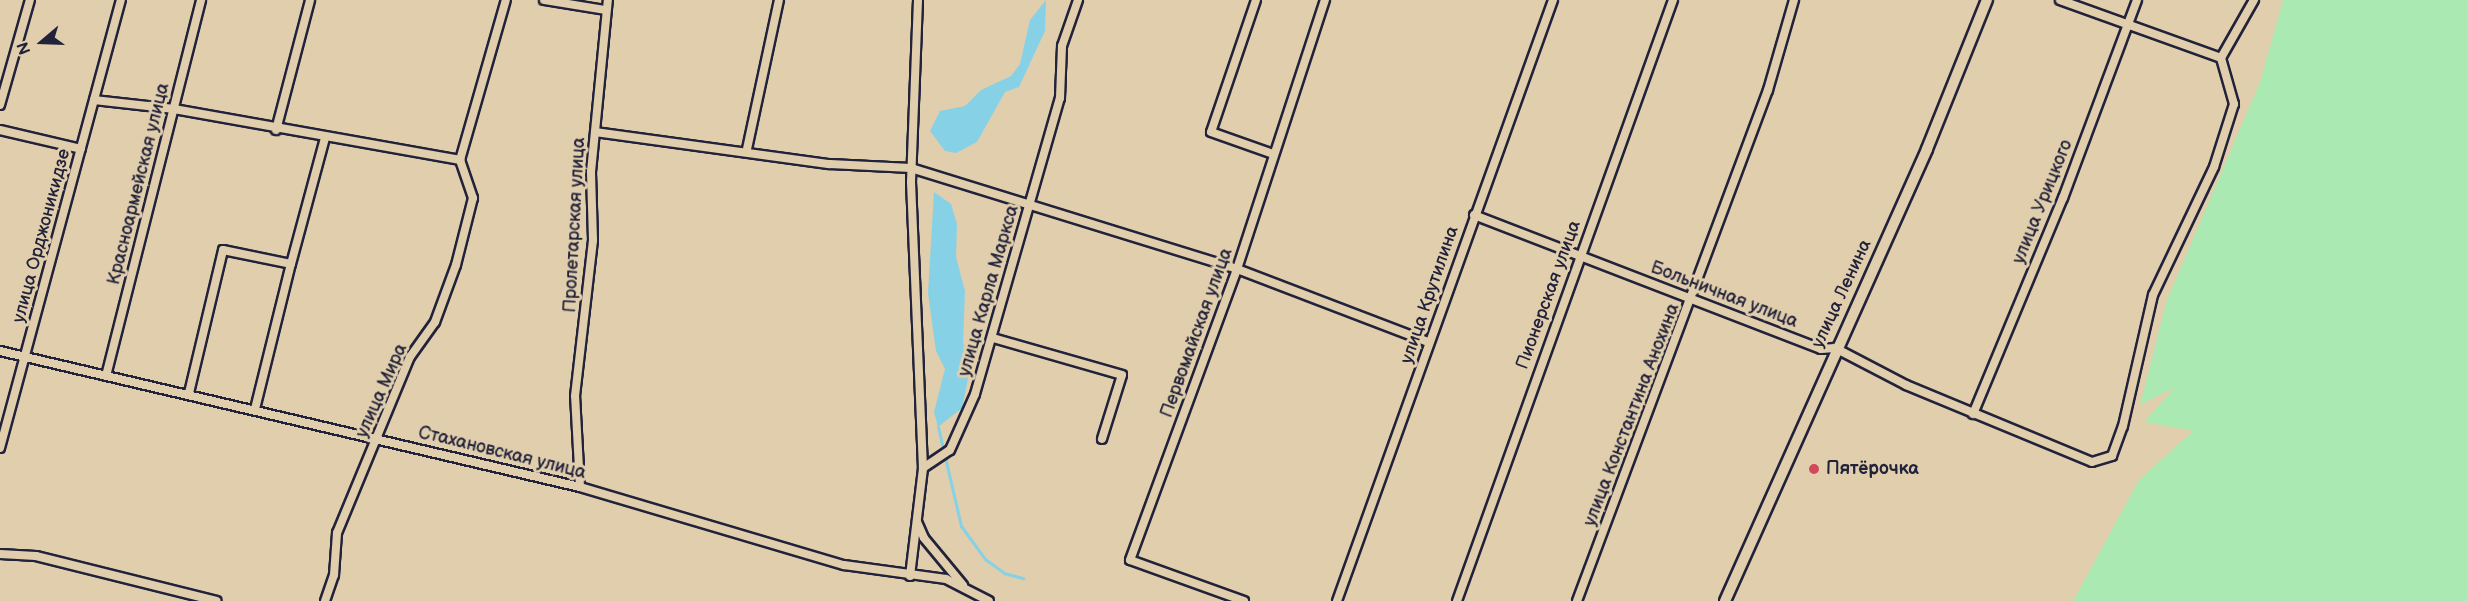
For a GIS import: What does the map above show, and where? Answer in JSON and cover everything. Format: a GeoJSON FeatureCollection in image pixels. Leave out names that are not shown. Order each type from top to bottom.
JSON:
{"type":"FeatureCollection","features":[{"type":"Feature","properties":{"kind":"main road","name":"улица Ленина"},"geometry":{"type":"LineString","coordinates":[[1725,601],[1835,348],[1932,139],[1987,0]]}},
{"type":"Feature","properties":{"kind":"street"},"geometry":{"type":"LineString","coordinates":[[0,105],[30,0]]}},
{"type":"Feature","properties":{"kind":"street","name":"улица Орджоникидзе"},"geometry":{"type":"LineString","coordinates":[[0,448],[121,0]]}},
{"type":"Feature","properties":{"kind":"street","name":"Красноармейская улица"},"geometry":{"type":"LineString","coordinates":[[106,376],[201,0]]}},
{"type":"Feature","properties":{"kind":"street"},"geometry":{"type":"LineString","coordinates":[[276,130],[310,0]]}},
{"type":"Feature","properties":{"kind":"street"},"geometry":{"type":"LineString","coordinates":[[94,100],[174,109],[276,130],[460,160],[506,0]]}},
{"type":"Feature","properties":{"kind":"street"},"geometry":{"type":"LineString","coordinates":[[544,0],[605,10]]}},
{"type":"Feature","properties":{"kind":"street","name":"Пролетарская улица"},"geometry":{"type":"LineString","coordinates":[[580,486],[575,396],[593,240],[595,132],[605,10],[608,0]]}},
{"type":"Feature","properties":{"kind":"street"},"geometry":{"type":"LineString","coordinates":[[747,149],[779,0]]}},
{"type":"Feature","properties":{"kind":"street"},"geometry":{"type":"LineString","coordinates":[[910,576],[923,468],[911,168],[918,0]]}},
{"type":"Feature","properties":{"kind":"street","name":"улица Карла Маркса"},"geometry":{"type":"LineString","coordinates":[[923,468],[950,450],[993,338],[1060,98],[1062,46],[1078,0]]}},
{"type":"Feature","properties":{"kind":"street"},"geometry":{"type":"LineString","coordinates":[[1256,0],[1212,132],[1273,154]]}},
{"type":"Feature","properties":{"kind":"street","name":"Первомайская улица"},"geometry":{"type":"LineString","coordinates":[[1244,601],[1130,560],[1237,269],[1325,0]]}},
{"type":"Feature","properties":{"kind":"street","name":"улица Крутилина"},"geometry":{"type":"LineString","coordinates":[[1337,601],[1405,422],[1428,342],[1553,0]]}},
{"type":"Feature","properties":{"kind":"street","name":"Пионерская улица"},"geometry":{"type":"LineString","coordinates":[[1457,601],[1579,255],[1673,0]]}},
{"type":"Feature","properties":{"kind":"street","name":"улица Константина Анохина"},"geometry":{"type":"LineString","coordinates":[[1576,601],[1692,298],[1768,90],[1794,0]]}},
{"type":"Feature","properties":{"kind":"street"},"geometry":{"type":"LineString","coordinates":[[2060,0],[2222,58],[2254,0]]}},
{"type":"Feature","properties":{"kind":"street","name":"улица Урицкого"},"geometry":{"type":"LineString","coordinates":[[1973,414],[2064,198],[2137,0]]}},
{"type":"Feature","properties":{"kind":"street","name":"Больничная улица"},"geometry":{"type":"LineString","coordinates":[[1474,215],[1821,349],[1835,348],[1973,414],[2092,462],[2112,456],[2153,295],[2214,167],[2234,104],[2222,58]]}},
{"type":"Feature","properties":{"kind":"street"},"geometry":{"type":"LineString","coordinates":[[0,130],[81,149]]}},
{"type":"Feature","properties":{"kind":"street"},"geometry":{"type":"LineString","coordinates":[[595,132],[747,149],[830,164],[911,168],[1237,269],[1428,342]]}},
{"type":"Feature","properties":{"kind":"street"},"geometry":{"type":"LineString","coordinates":[[255,409],[289,263],[325,138]]}},
{"type":"Feature","properties":{"kind":"street","name":"улица Мира"},"geometry":{"type":"LineString","coordinates":[[325,601],[334,575],[337,533],[410,357],[435,322],[456,264],[473,198],[460,160]]}},
{"type":"Feature","properties":{"kind":"street"},"geometry":{"type":"LineString","coordinates":[[189,393],[223,250],[289,263]]}},
{"type":"Feature","properties":{"kind":"street"},"geometry":{"type":"LineString","coordinates":[[993,338],[1122,375],[1102,439]]}},
{"type":"Feature","properties":{"kind":"street","name":"Стахановская улица"},"geometry":{"type":"LineString","coordinates":[[0,351],[189,393],[580,486],[844,565],[910,576],[946,579],[989,601]]}},
{"type":"Feature","properties":{"kind":"street"},"geometry":{"type":"LineString","coordinates":[[916,520],[924,538],[966,588]]}},
{"type":"Feature","properties":{"kind":"street"},"geometry":{"type":"LineString","coordinates":[[0,554],[36,556],[216,601]]}},
{"type":"Feature","properties":{"kind":"green space"},"geometry":{"type":"Polygon","coordinates":[[[2283,0],[2467,0],[2467,601],[2073,601],[2139,480],[2193,431],[2144,422],[2175,387],[2140,405],[2167,300],[2260,82],[2283,0]]]}},
{"type":"Feature","properties":{"kind":"water"},"geometry":{"type":"Polygon","coordinates":[[[1046,0],[1045,31],[1019,87],[1005,92],[977,142],[956,153],[945,151],[930,131],[940,111],[965,106],[981,90],[1011,76],[1020,64],[1030,20],[1046,0]]]}},
{"type":"Feature","properties":{"kind":"water"},"geometry":{"type":"Polygon","coordinates":[[[934,192],[951,204],[957,224],[956,257],[965,291],[963,343],[972,359],[962,408],[938,427],[934,412],[945,369],[936,351],[928,293],[934,192]]]}},
{"type":"Feature","properties":{"kind":"waterway"},"geometry":{"type":"LineString","coordinates":[[938,427],[961,526],[985,559],[1004,573],[1023,578]]}},
{"type":"Feature","properties":{"kind":"place","name":"Пятёрочка"},"geometry":{"type":"Point","coordinates":[1814,469]}}]}
